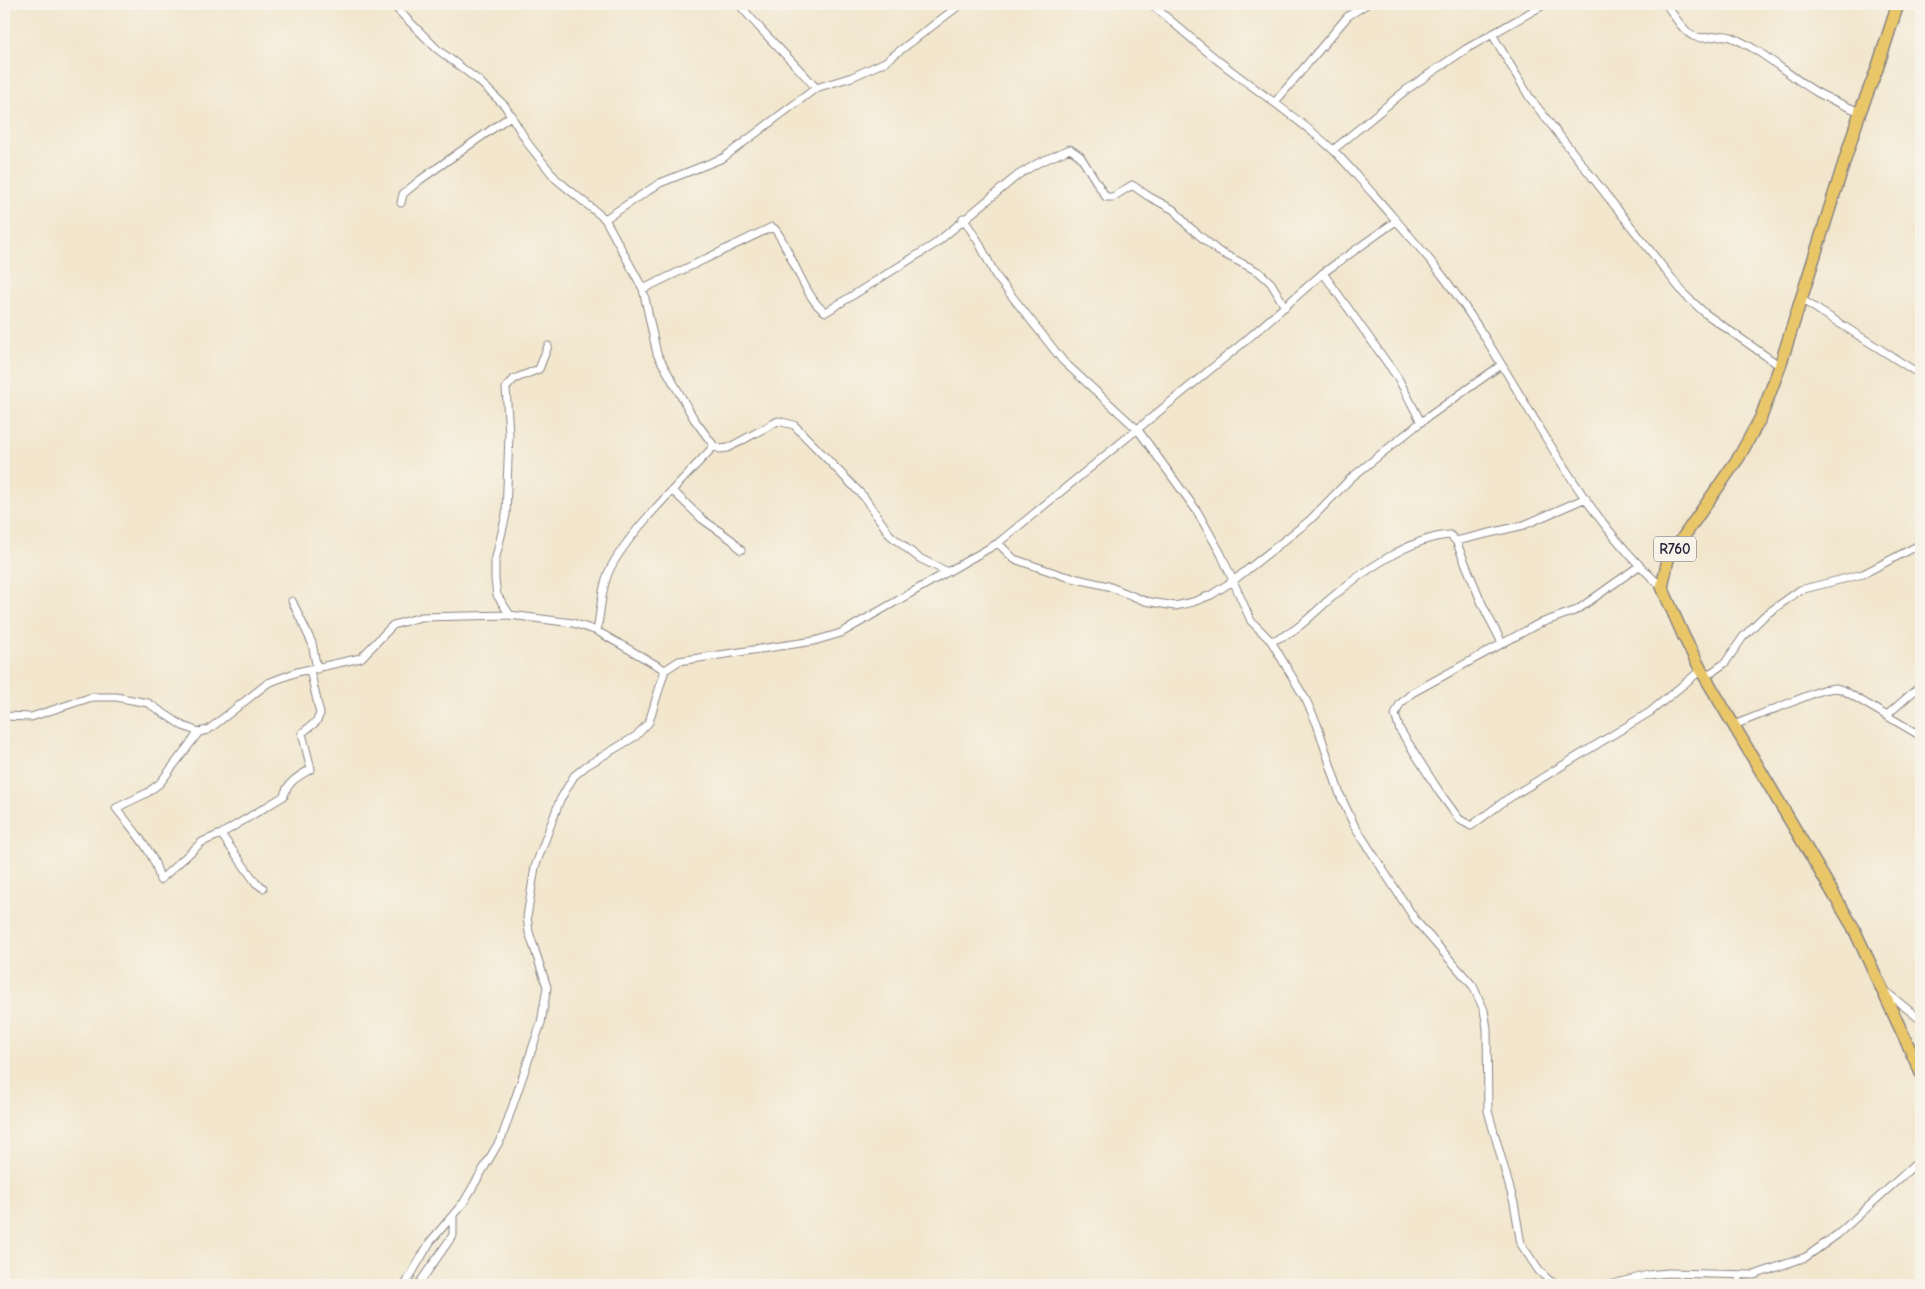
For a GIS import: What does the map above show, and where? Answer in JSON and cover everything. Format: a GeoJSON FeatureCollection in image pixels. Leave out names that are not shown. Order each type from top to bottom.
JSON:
{"type":"FeatureCollection","features":[{"type":"Feature","properties":{"kind":"main road","name":"R760"},"geometry":{"type":"LineString","coordinates":[[1662,587],[1668,558],[1739,457],[1761,417],[1780,366],[1860,112],[1878,68],[1898,4]]}},
{"type":"Feature","properties":{"kind":"main road"},"geometry":{"type":"LineString","coordinates":[[1662,587],[1703,674],[1853,927],[1884,990],[1921,1073]]}},
{"type":"Feature","properties":{"kind":"street"},"geometry":{"type":"LineString","coordinates":[[392,4],[437,49],[478,80],[512,115],[529,145],[556,178],[605,219],[643,289],[657,354],[694,419],[714,446],[720,449],[728,448],[778,422],[794,425],[864,497],[890,535],[919,558],[948,572]]}},
{"type":"Feature","properties":{"kind":"street"},"geometry":{"type":"LineString","coordinates":[[740,4],[762,32],[796,65],[816,88]]}},
{"type":"Feature","properties":{"kind":"street"},"geometry":{"type":"LineString","coordinates":[[605,219],[660,183],[723,158],[816,88],[852,77],[885,62],[961,4]]}},
{"type":"Feature","properties":{"kind":"street"},"geometry":{"type":"LineString","coordinates":[[1151,4],[1219,61],[1274,102],[1333,150],[1396,220],[1444,278],[1475,322],[1544,437],[1586,498],[1639,566],[1662,587]]}},
{"type":"Feature","properties":{"kind":"street"},"geometry":{"type":"LineString","coordinates":[[1274,102],[1348,16],[1367,4]]}},
{"type":"Feature","properties":{"kind":"street"},"geometry":{"type":"LineString","coordinates":[[1333,150],[1406,90],[1492,34],[1545,4]]}},
{"type":"Feature","properties":{"kind":"street"},"geometry":{"type":"LineString","coordinates":[[1666,4],[1686,30],[1694,36],[1703,38],[1721,35],[1730,37],[1753,48],[1818,93],[1860,112]]}},
{"type":"Feature","properties":{"kind":"street"},"geometry":{"type":"LineString","coordinates":[[1492,34],[1530,98],[1685,295],[1706,314],[1780,366]]}},
{"type":"Feature","properties":{"kind":"street"},"geometry":{"type":"LineString","coordinates":[[401,203],[403,194],[420,180],[512,115]]}},
{"type":"Feature","properties":{"kind":"street"},"geometry":{"type":"LineString","coordinates":[[643,289],[772,227],[778,232],[793,265],[817,303],[826,312],[934,244],[963,218],[1018,175],[1038,163],[1070,149],[1080,156],[1106,197],[1113,197],[1132,185],[1138,188],[1148,196],[1174,210],[1188,226],[1218,251],[1259,272],[1271,283],[1285,306]]}},
{"type":"Feature","properties":{"kind":"street"},"geometry":{"type":"LineString","coordinates":[[963,218],[978,241],[996,276],[1063,361],[1138,430],[1197,511],[1251,621],[1271,642],[1306,700],[1317,724],[1337,787],[1354,825],[1416,921],[1473,986],[1484,1010],[1487,1028],[1488,1111],[1514,1203],[1520,1244],[1539,1271],[1550,1281],[1560,1285]]}},
{"type":"Feature","properties":{"kind":"street"},"geometry":{"type":"LineString","coordinates":[[405,1285],[430,1242],[454,1216],[469,1194],[502,1137],[543,1016],[547,987],[529,932],[527,917],[535,867],[560,800],[574,776],[586,766],[636,736],[649,722],[665,670],[679,661],[814,641],[841,633],[998,543],[1138,430],[1323,274],[1396,220]]}},
{"type":"Feature","properties":{"kind":"street"},"geometry":{"type":"LineString","coordinates":[[1323,274],[1398,378],[1421,422]]}},
{"type":"Feature","properties":{"kind":"street"},"geometry":{"type":"LineString","coordinates":[[1801,300],[1921,375]]}},
{"type":"Feature","properties":{"kind":"street"},"geometry":{"type":"LineString","coordinates":[[510,615],[497,595],[495,580],[495,561],[506,515],[509,434],[506,388],[514,379],[539,369],[548,346]]}},
{"type":"Feature","properties":{"kind":"street"},"geometry":{"type":"LineString","coordinates":[[998,543],[1014,559],[1064,576],[1108,586],[1145,601],[1175,606],[1193,602],[1211,595],[1233,581],[1310,520],[1352,478],[1421,422],[1501,365]]}},
{"type":"Feature","properties":{"kind":"street"},"geometry":{"type":"LineString","coordinates":[[597,631],[605,585],[611,567],[649,518],[714,446]]}},
{"type":"Feature","properties":{"kind":"street"},"geometry":{"type":"LineString","coordinates":[[673,491],[702,519],[732,540],[741,550]]}},
{"type":"Feature","properties":{"kind":"street"},"geometry":{"type":"LineString","coordinates":[[1456,541],[1524,525],[1586,498]]}},
{"type":"Feature","properties":{"kind":"street"},"geometry":{"type":"LineString","coordinates":[[1271,642],[1299,628],[1340,590],[1389,558],[1440,536],[1450,535],[1456,541],[1480,598],[1502,643]]}},
{"type":"Feature","properties":{"kind":"street"},"geometry":{"type":"LineString","coordinates":[[1639,566],[1578,610],[1538,624],[1502,643],[1412,693],[1400,704],[1395,715],[1400,730],[1458,819],[1471,826],[1506,800],[1650,712],[1703,674],[1725,663],[1743,637],[1764,616],[1800,590],[1863,574],[1921,544]]}},
{"type":"Feature","properties":{"kind":"street"},"geometry":{"type":"LineString","coordinates":[[199,732],[160,783],[147,793],[116,808],[151,855],[158,867],[160,880],[202,842],[221,834],[260,808],[284,796],[285,788],[290,782],[311,769],[302,733],[316,722],[320,714],[312,643],[292,601]]}},
{"type":"Feature","properties":{"kind":"street"},"geometry":{"type":"LineString","coordinates":[[4,716],[32,717],[92,697],[116,697],[148,703],[183,726],[199,732],[208,730],[268,684],[297,672],[314,670],[361,658],[393,625],[422,617],[510,615],[573,623],[597,631],[665,670]]}},
{"type":"Feature","properties":{"kind":"street"},"geometry":{"type":"LineString","coordinates":[[1887,715],[1921,685]]}},
{"type":"Feature","properties":{"kind":"street"},"geometry":{"type":"LineString","coordinates":[[1734,725],[1830,688],[1843,690],[1921,736]]}},
{"type":"Feature","properties":{"kind":"street"},"geometry":{"type":"LineString","coordinates":[[221,834],[256,883],[263,888]]}},
{"type":"Feature","properties":{"kind":"street"},"geometry":{"type":"LineString","coordinates":[[1884,990],[1921,1020]]}},
{"type":"Feature","properties":{"kind":"street"},"geometry":{"type":"LineString","coordinates":[[1609,1285],[1648,1275],[1668,1273],[1754,1275],[1806,1257],[1838,1234],[1921,1159]]}},
{"type":"Feature","properties":{"kind":"street"},"geometry":{"type":"LineString","coordinates":[[418,1285],[453,1235],[454,1216]]}},
{"type":"Feature","properties":{"kind":"street"},"geometry":{"type":"LineString","coordinates":[[1739,1276],[1739,1285]]}}]}
